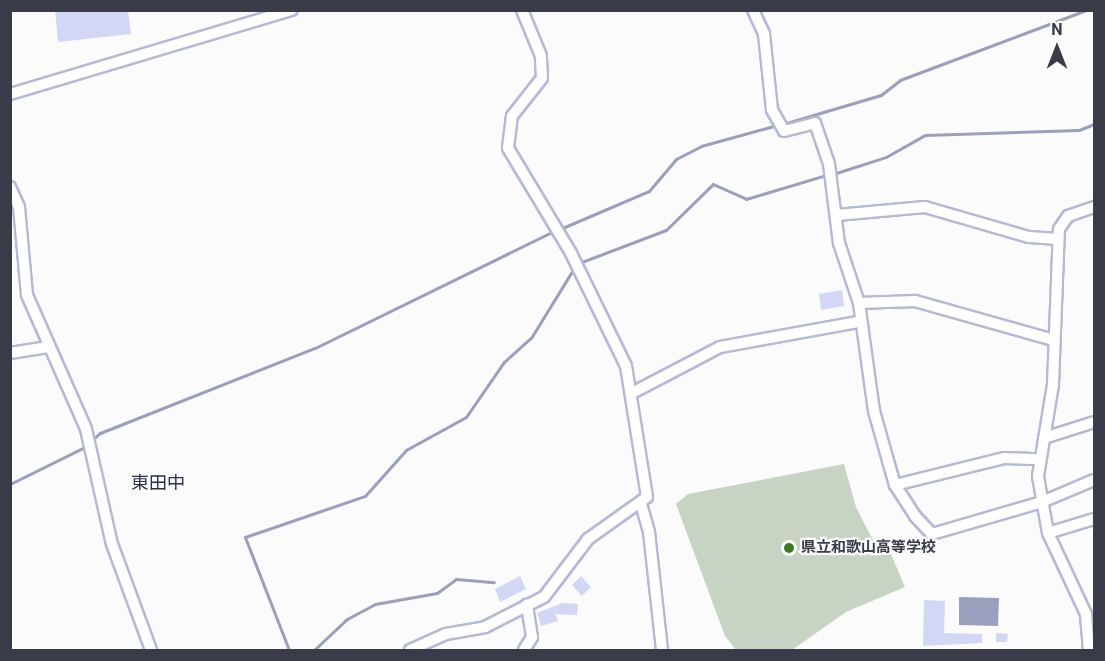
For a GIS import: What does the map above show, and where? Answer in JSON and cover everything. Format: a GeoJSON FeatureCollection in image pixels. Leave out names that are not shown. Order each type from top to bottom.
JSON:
{"type":"FeatureCollection","features":[{"type":"Feature","properties":{"kind":"street"},"geometry":{"type":"LineString","coordinates":[[10,94],[292,10]]}},
{"type":"Feature","properties":{"kind":"street"},"geometry":{"type":"LineString","coordinates":[[522,10],[541,56],[542,78],[512,116],[508,147],[611,332],[632,393],[647,480],[641,504],[649,532],[662,651]]}},
{"type":"Feature","properties":{"kind":"street"},"geometry":{"type":"LineString","coordinates":[[753,10],[764,34],[772,110],[784,131],[815,123],[837,214],[839,243],[859,303],[858,322],[895,484],[932,534],[1042,502],[1095,480]]}},
{"type":"Feature","properties":{"kind":"street"},"geometry":{"type":"LineString","coordinates":[[10,188],[19,207],[27,295],[47,347],[86,429],[112,544],[151,651]]}},
{"type":"Feature","properties":{"kind":"street"},"geometry":{"type":"LineString","coordinates":[[837,214],[924,207],[1029,237],[1058,239]]}},
{"type":"Feature","properties":{"kind":"street"},"geometry":{"type":"LineString","coordinates":[[1089,651],[1086,614],[1048,533],[1042,502],[1040,459],[1054,340],[1058,239],[1068,216],[1095,207]]}},
{"type":"Feature","properties":{"kind":"street"},"geometry":{"type":"LineString","coordinates":[[859,303],[915,301],[1054,340]]}},
{"type":"Feature","properties":{"kind":"street"},"geometry":{"type":"LineString","coordinates":[[632,393],[720,347],[858,322]]}},
{"type":"Feature","properties":{"kind":"street"},"geometry":{"type":"LineString","coordinates":[[10,353],[47,347]]}},
{"type":"Feature","properties":{"kind":"street"},"geometry":{"type":"LineString","coordinates":[[1044,438],[1095,422]]}},
{"type":"Feature","properties":{"kind":"street"},"geometry":{"type":"LineString","coordinates":[[895,484],[1004,458],[1040,459]]}},
{"type":"Feature","properties":{"kind":"street"},"geometry":{"type":"LineString","coordinates":[[410,651],[485,627],[555,588],[588,539],[641,504]]}},
{"type":"Feature","properties":{"kind":"street"},"geometry":{"type":"LineString","coordinates":[[1048,533],[1095,519]]}},
{"type":"Feature","properties":{"kind":"street"},"geometry":{"type":"LineString","coordinates":[[524,651],[532,637],[527,604]]}},
{"type":"Feature","properties":{"kind":"green space"},"geometry":{"type":"Polygon","coordinates":[[[844,464],[856,507],[878,550],[888,547],[905,587],[846,612],[792,650],[736,650],[725,636],[676,504],[688,494],[844,464]]]}},
{"type":"Feature","properties":{"kind":"water"},"geometry":{"type":"Polygon","coordinates":[[[959,597],[999,598],[998,626],[959,625],[959,597]]]}},
{"type":"Feature","properties":{"kind":"building"},"geometry":{"type":"Polygon","coordinates":[[[55,10],[128,10],[131,34],[58,42],[55,10]]]}},
{"type":"Feature","properties":{"kind":"building"},"geometry":{"type":"Polygon","coordinates":[[[842,290],[844,306],[821,310],[819,294],[842,290]]]}},
{"type":"Feature","properties":{"kind":"building"},"geometry":{"type":"Polygon","coordinates":[[[520,576],[526,589],[500,602],[495,589],[520,576]]]}},
{"type":"Feature","properties":{"kind":"building"},"geometry":{"type":"Polygon","coordinates":[[[581,576],[591,587],[582,596],[572,585],[581,576]]]}},
{"type":"Feature","properties":{"kind":"building"},"geometry":{"type":"Polygon","coordinates":[[[924,600],[945,601],[944,633],[982,634],[982,643],[923,646],[924,600]]]}},
{"type":"Feature","properties":{"kind":"building"},"geometry":{"type":"Polygon","coordinates":[[[562,603],[578,604],[577,615],[555,614],[558,621],[541,626],[537,613],[562,603]]]}},
{"type":"Feature","properties":{"kind":"building"},"geometry":{"type":"Polygon","coordinates":[[[996,633],[1008,634],[1007,642],[996,642],[996,633]]]}},
{"type":"Feature","properties":{"kind":"waterway"},"geometry":{"type":"LineString","coordinates":[[783,124],[881,95],[900,80],[1086,10]]}},
{"type":"Feature","properties":{"kind":"waterway"},"geometry":{"type":"LineString","coordinates":[[833,174],[886,157],[925,135],[1079,130],[1094,124]]}},
{"type":"Feature","properties":{"kind":"waterway"},"geometry":{"type":"LineString","coordinates":[[560,229],[649,191],[676,159],[701,146],[777,125]]}},
{"type":"Feature","properties":{"kind":"waterway"},"geometry":{"type":"LineString","coordinates":[[579,263],[666,230],[713,184],[746,199],[826,175]]}},
{"type":"Feature","properties":{"kind":"waterway"},"geometry":{"type":"LineString","coordinates":[[91,441],[100,433],[315,348],[554,231]]}},
{"type":"Feature","properties":{"kind":"waterway"},"geometry":{"type":"LineString","coordinates":[[289,650],[245,537],[365,496],[406,450],[466,417],[504,362],[531,338],[574,268]]}},
{"type":"Feature","properties":{"kind":"waterway"},"geometry":{"type":"LineString","coordinates":[[10,484],[87,446]]}},
{"type":"Feature","properties":{"kind":"waterway"},"geometry":{"type":"LineString","coordinates":[[314,650],[347,619],[375,604],[437,593],[456,579],[494,582]]}},
{"type":"Feature","properties":{"kind":"place","name":"県立和歌山高等学校"},"geometry":{"type":"Point","coordinates":[789,548]}},
{"type":"Feature","properties":{"kind":"district","name":"東田中"},"geometry":{"type":"Point","coordinates":[158,483]}}]}
